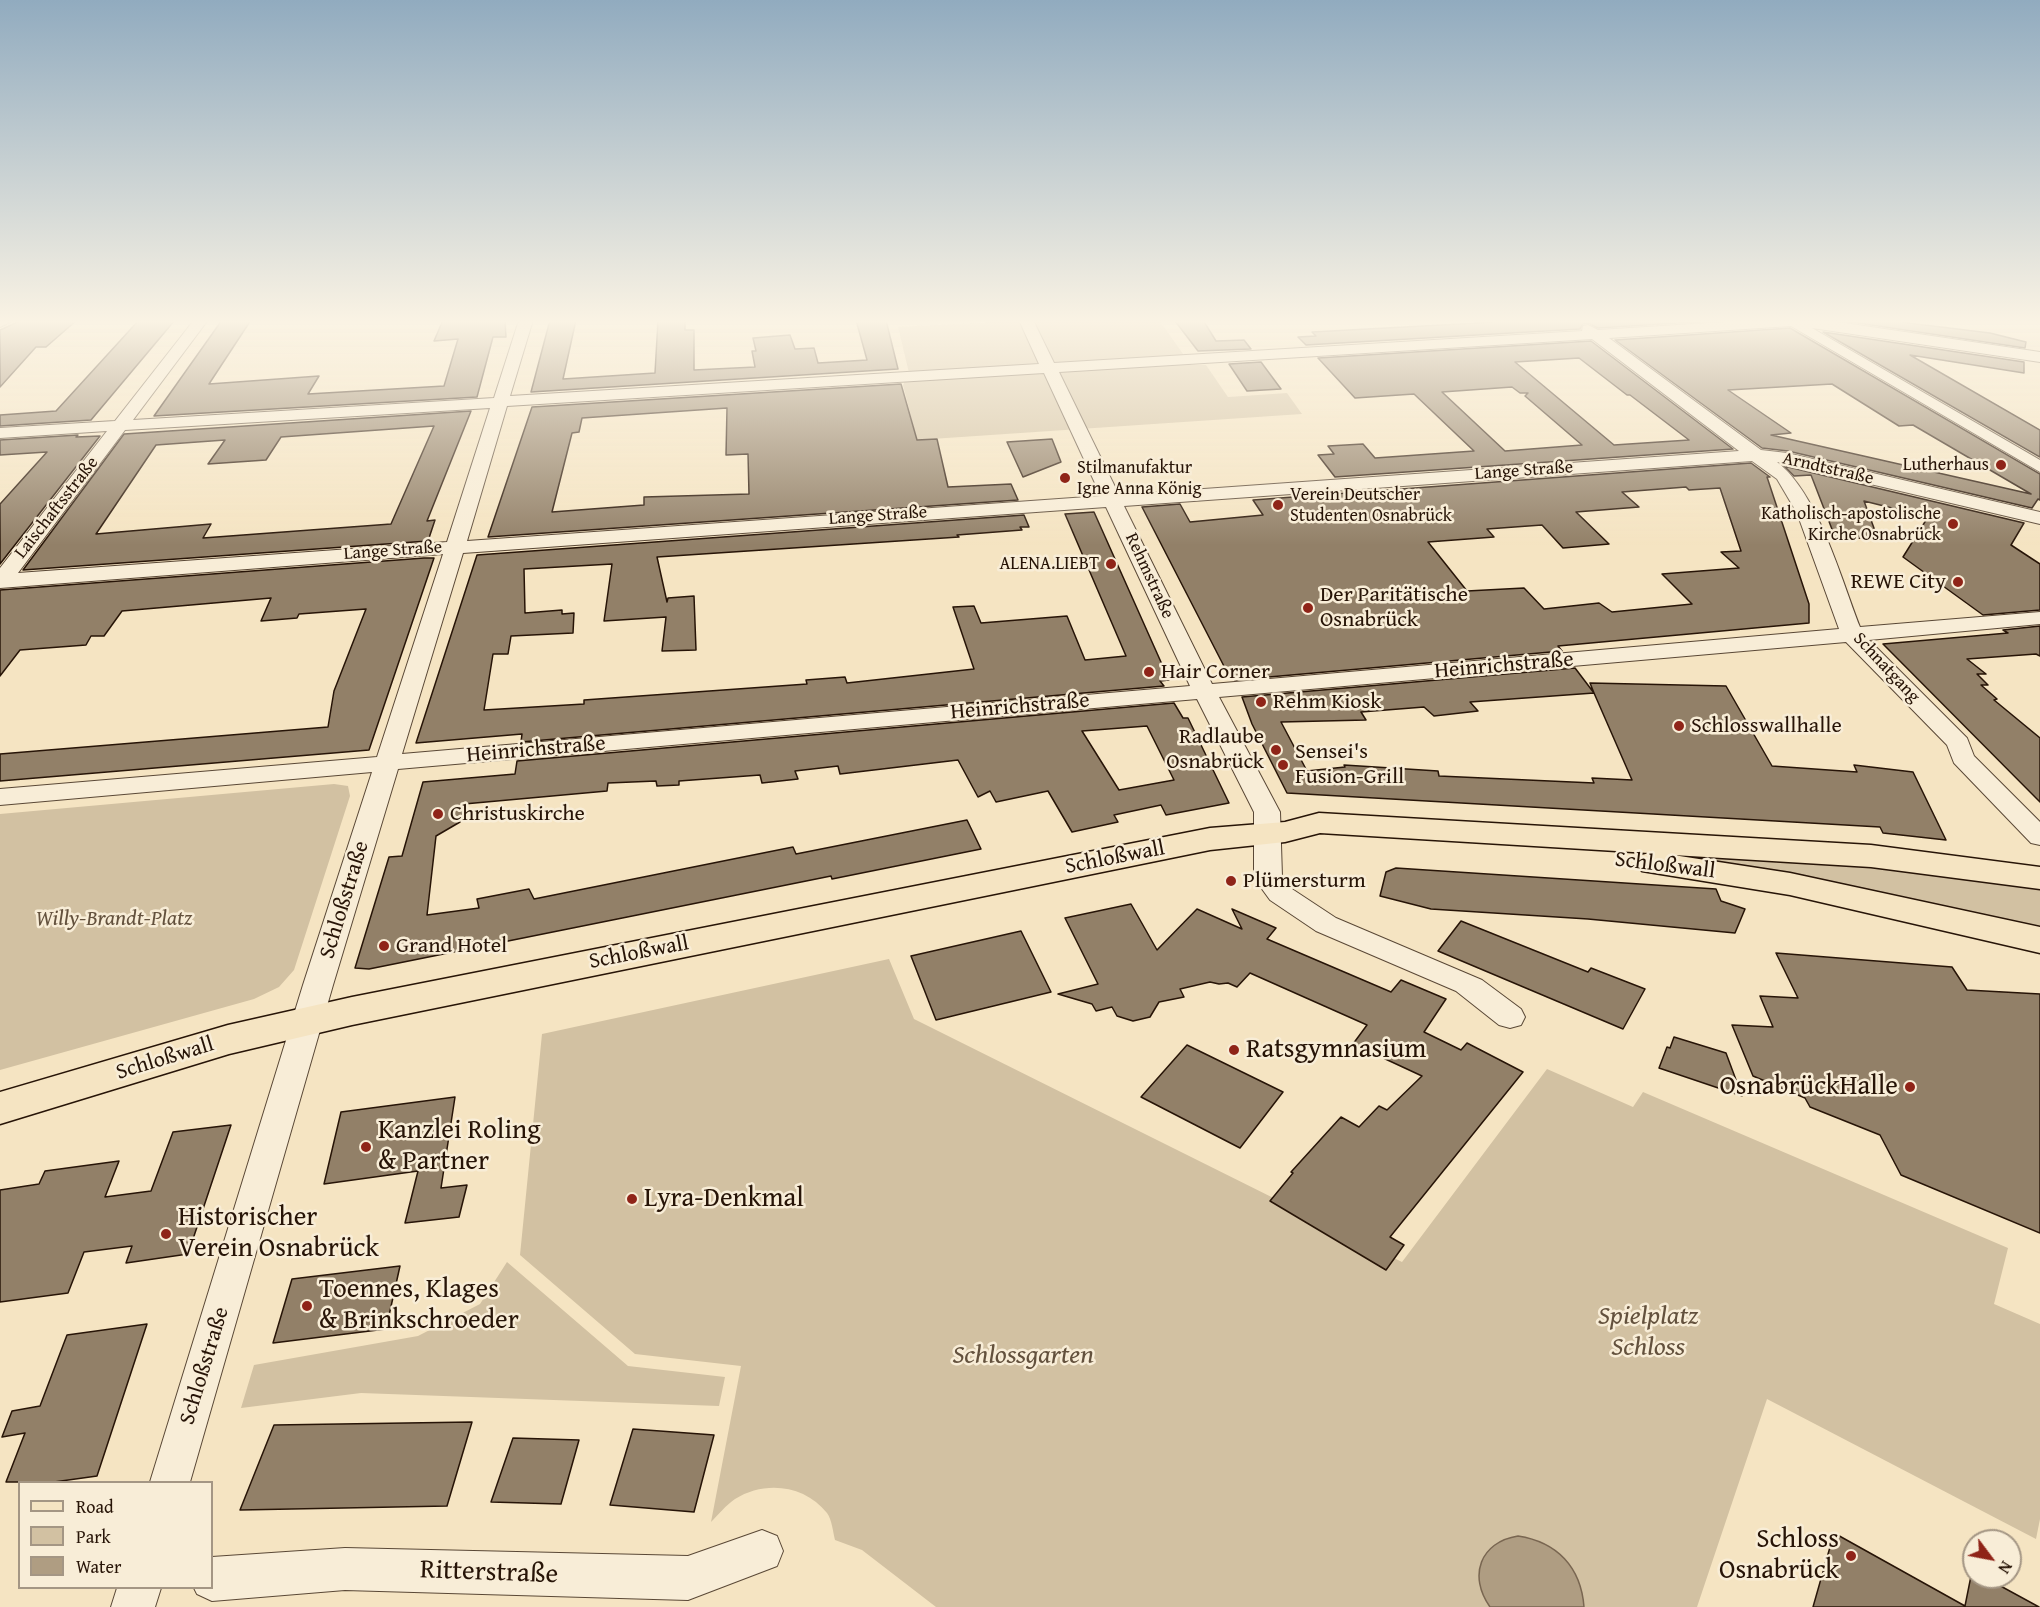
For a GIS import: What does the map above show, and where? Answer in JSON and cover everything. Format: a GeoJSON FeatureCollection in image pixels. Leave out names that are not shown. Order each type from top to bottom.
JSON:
{"type":"FeatureCollection","features":[{"type":"Feature","properties":{"kind":"main road","name":"Schloßwall"},"geometry":{"type":"LineString","coordinates":[[0,1108],[228,1040],[308,1021],[1210,839],[1276,832],[1319,823],[1871,856],[2040,878]]}},
{"type":"Feature","properties":{"kind":"main road","name":"Schloßwall"},"geometry":{"type":"LineString","coordinates":[[1276,832],[1325,842],[1640,861],[1715,871],[1790,884],[2040,940]]}},
{"type":"Feature","properties":{"kind":"street","name":"Laischaftsstraße"},"geometry":{"type":"LineString","coordinates":[[0,581],[144,395]]}},
{"type":"Feature","properties":{"kind":"street","name":"Schloßstraße"},"geometry":{"type":"LineString","coordinates":[[170,1481],[387,763],[503,395]]}},
{"type":"Feature","properties":{"kind":"street"},"geometry":{"type":"LineString","coordinates":[[0,433],[614,395]]}},
{"type":"Feature","properties":{"kind":"street","name":"Rehmstraße"},"geometry":{"type":"LineString","coordinates":[[1062,395],[1204,691],[1276,832],[1268,878],[1271,887],[1286,902],[1317,920],[1468,985],[1510,1017]]}},
{"type":"Feature","properties":{"kind":"street","name":"Schnatgang"},"geometry":{"type":"LineString","coordinates":[[1676,395],[1784,476],[1806,513],[1852,635],[1958,743],[1963,758],[2040,837]]}},
{"type":"Feature","properties":{"kind":"street"},"geometry":{"type":"LineString","coordinates":[[1916,395],[2040,467]]}},
{"type":"Feature","properties":{"kind":"street","name":"Lange Straße"},"geometry":{"type":"LineString","coordinates":[[0,581],[456,546],[1756,455]]}},
{"type":"Feature","properties":{"kind":"street","name":"Arndtstraße"},"geometry":{"type":"LineString","coordinates":[[1756,455],[1787,458],[2040,518]]}},
{"type":"Feature","properties":{"kind":"street","name":"Heinrichstraße"},"geometry":{"type":"LineString","coordinates":[[0,797],[2040,618]]}},
{"type":"Feature","properties":{"kind":"street","name":"Ritterstraße"},"geometry":{"type":"LineString","coordinates":[[213,1579],[345,1569],[688,1578],[762,1551]]}},
{"type":"Feature","properties":{"kind":"street"},"geometry":{"type":"LineString","coordinates":[[133,1607],[138,1589]]}},
{"type":"Feature","properties":{"kind":"green space"},"geometry":{"type":"Polygon","coordinates":[[[906,395],[1227,395],[1228,397],[1288,395],[1302,414],[917,440],[906,395]]]}},
{"type":"Feature","properties":{"kind":"green space","name":"Willy-Brandt-Platz"},"geometry":{"type":"Polygon","coordinates":[[[334,784],[348,786],[350,796],[294,970],[279,987],[254,999],[0,1070],[0,814],[334,784]]]}},
{"type":"Feature","properties":{"kind":"green space"},"geometry":{"type":"Polygon","coordinates":[[[1650,850],[1878,866],[2040,885],[2040,928],[1790,875],[1650,850]]]}},
{"type":"Feature","properties":{"kind":"green space","name":"Schlossgarten"},"geometry":{"type":"Polygon","coordinates":[[[889,959],[914,1019],[1402,1262],[1547,1069],[1633,1107],[1643,1092],[2008,1248],[1994,1304],[2040,1324],[2040,1519],[2036,1539],[2022,1532],[2022,1529],[2017,1529],[1767,1399],[1697,1607],[936,1607],[862,1550],[835,1540],[827,1513],[808,1496],[796,1491],[771,1488],[747,1493],[732,1501],[711,1522],[741,1366],[635,1354],[520,1255],[542,1034],[889,959]]]}},
{"type":"Feature","properties":{"kind":"green space"},"geometry":{"type":"Polygon","coordinates":[[[507,1262],[628,1366],[725,1377],[719,1406],[361,1393],[241,1408],[254,1365],[418,1336],[480,1304],[507,1262]]]}},
{"type":"Feature","properties":{"kind":"water"},"geometry":{"type":"Polygon","coordinates":[[[1518,1536],[1544,1544],[1564,1559],[1578,1580],[1584,1607],[1490,1607],[1480,1584],[1479,1572],[1482,1562],[1494,1545],[1518,1536]]]}},
{"type":"Feature","properties":{"kind":"building"},"geometry":{"type":"Polygon","coordinates":[[[71,395],[112,395],[91,420],[0,426],[0,415],[56,411],[71,395]]]}},
{"type":"Feature","properties":{"kind":"building"},"geometry":{"type":"Polygon","coordinates":[[[169,395],[478,395],[477,397],[154,416],[169,395]]]}},
{"type":"Feature","properties":{"kind":"building"},"geometry":{"type":"Polygon","coordinates":[[[725,395],[904,395],[917,440],[937,439],[948,487],[1011,484],[1018,500],[488,537],[532,407],[725,395]],[[727,408],[582,418],[579,432],[572,433],[552,512],[644,505],[644,497],[749,494],[748,454],[726,455],[727,408]]]}},
{"type":"Feature","properties":{"kind":"building"},"geometry":{"type":"Polygon","coordinates":[[[1352,395],[1399,395],[1355,398],[1352,395]]]}},
{"type":"Feature","properties":{"kind":"building"},"geometry":{"type":"Polygon","coordinates":[[[1415,395],[1445,395],[1505,451],[1582,445],[1526,395],[1554,395],[1614,445],[1689,440],[1627,395],[1662,395],[1733,449],[1335,477],[1318,455],[1334,454],[1328,446],[1363,444],[1375,458],[1474,451],[1415,395]]]}},
{"type":"Feature","properties":{"kind":"building"},"geometry":{"type":"Polygon","coordinates":[[[1690,395],[1735,395],[1791,433],[1771,435],[2031,494],[1913,425],[1899,426],[1850,395],[1905,395],[2040,474],[2040,500],[2038,499],[2032,508],[1788,451],[1762,448],[1690,395]]]}},
{"type":"Feature","properties":{"kind":"building"},"geometry":{"type":"Polygon","coordinates":[[[1932,395],[1979,395],[2040,430],[2040,457],[1932,395]]]}},
{"type":"Feature","properties":{"kind":"building"},"geometry":{"type":"Polygon","coordinates":[[[471,411],[427,521],[435,520],[428,541],[23,570],[124,434],[471,411]],[[434,426],[281,437],[266,460],[208,464],[225,440],[156,445],[96,534],[211,524],[203,538],[391,524],[434,426]]]}},
{"type":"Feature","properties":{"kind":"building"},"geometry":{"type":"Polygon","coordinates":[[[78,435],[76,437],[100,436],[0,564],[0,504],[47,452],[0,455],[0,440],[78,435]]]}},
{"type":"Feature","properties":{"kind":"building"},"geometry":{"type":"Polygon","coordinates":[[[1052,439],[1061,462],[1023,477],[1007,442],[1052,439]]]}},
{"type":"Feature","properties":{"kind":"building"},"geometry":{"type":"Polygon","coordinates":[[[1751,463],[1770,477],[1767,477],[1809,604],[1809,623],[1558,646],[1562,651],[1235,680],[1233,673],[1228,674],[1142,507],[1180,504],[1190,522],[1263,515],[1253,500],[1751,463]],[[1686,487],[1622,492],[1639,507],[1576,512],[1609,544],[1563,548],[1542,525],[1487,529],[1494,537],[1428,542],[1467,591],[1524,588],[1544,609],[1599,603],[1612,612],[1692,604],[1662,574],[1739,568],[1721,552],[1741,551],[1720,488],[1689,490],[1686,487]]]}},
{"type":"Feature","properties":{"kind":"building"},"geometry":{"type":"Polygon","coordinates":[[[1784,466],[2024,523],[2011,545],[2040,564],[2040,610],[1983,615],[1903,557],[1928,517],[1864,501],[1878,539],[1835,537],[1811,475],[1794,476],[1784,466]]]}},
{"type":"Feature","properties":{"kind":"building"},"geometry":{"type":"Polygon","coordinates":[[[1094,512],[1169,680],[1160,681],[1164,686],[521,742],[522,734],[416,743],[477,555],[1024,515],[1029,527],[1020,527],[1022,530],[957,535],[959,537],[657,557],[667,602],[668,598],[694,596],[696,650],[662,651],[666,617],[604,621],[612,564],[524,569],[525,613],[562,610],[562,614],[574,613],[573,633],[511,636],[508,654],[493,654],[484,710],[584,704],[584,700],[807,684],[806,680],[845,677],[847,683],[974,669],[953,607],[974,606],[981,623],[1067,616],[1085,660],[1126,656],[1065,514],[1094,512]]]}},
{"type":"Feature","properties":{"kind":"building"},"geometry":{"type":"Polygon","coordinates":[[[434,558],[369,750],[0,781],[0,754],[328,727],[334,691],[366,609],[299,614],[297,618],[261,621],[271,598],[122,611],[104,636],[91,636],[86,645],[20,650],[0,676],[0,590],[434,558]]]}},
{"type":"Feature","properties":{"kind":"building"},"geometry":{"type":"Polygon","coordinates":[[[2040,626],[2040,656],[2036,654],[1967,659],[1986,674],[1977,674],[1988,685],[1981,685],[1997,699],[1994,700],[2040,738],[2040,802],[1883,644],[2008,633],[2003,630],[2040,626]]]}},
{"type":"Feature","properties":{"kind":"building"},"geometry":{"type":"Polygon","coordinates":[[[1575,668],[1594,693],[1590,683],[1726,686],[1772,766],[1857,772],[1854,765],[1913,772],[1946,840],[1883,833],[1880,827],[1287,793],[1252,724],[1242,697],[1575,668]],[[1594,693],[1470,702],[1478,711],[1434,716],[1424,707],[1361,712],[1366,720],[1281,722],[1307,771],[1345,767],[1344,765],[1438,771],[1439,776],[1594,783],[1592,778],[1632,780],[1594,693]]]}},
{"type":"Feature","properties":{"kind":"building"},"geometry":{"type":"Polygon","coordinates":[[[1174,703],[1183,718],[1188,718],[1229,803],[1166,815],[1161,805],[1114,815],[1118,822],[1072,832],[1048,791],[996,802],[990,791],[978,797],[958,760],[840,774],[838,766],[795,771],[798,779],[762,783],[760,775],[679,781],[679,785],[657,786],[656,781],[608,783],[607,791],[464,804],[460,822],[436,836],[427,915],[479,908],[477,899],[529,889],[534,899],[793,847],[796,854],[967,820],[981,849],[832,879],[831,876],[369,969],[355,968],[389,857],[402,856],[423,782],[515,774],[517,761],[1174,703]],[[1147,726],[1082,731],[1119,790],[1174,780],[1147,726]]]}},
{"type":"Feature","properties":{"kind":"building"},"geometry":{"type":"Polygon","coordinates":[[[1396,868],[1716,889],[1721,901],[1745,909],[1735,933],[1588,919],[1431,909],[1380,896],[1386,872],[1396,868]]]}},
{"type":"Feature","properties":{"kind":"building"},"geometry":{"type":"Polygon","coordinates":[[[1131,904],[1157,950],[1197,909],[1242,929],[1232,909],[1276,928],[1267,939],[1391,992],[1401,980],[1446,999],[1424,1032],[1461,1050],[1467,1043],[1523,1072],[1390,1237],[1404,1245],[1386,1270],[1270,1201],[1293,1173],[1291,1172],[1341,1117],[1359,1127],[1379,1106],[1387,1110],[1422,1076],[1353,1044],[1367,1025],[1250,973],[1237,987],[1228,983],[1210,982],[1180,989],[1184,997],[1159,1002],[1150,1017],[1133,1021],[1117,1016],[1112,1007],[1096,1011],[1092,1004],[1058,994],[1098,984],[1065,918],[1131,904]]]}},
{"type":"Feature","properties":{"kind":"building"},"geometry":{"type":"Polygon","coordinates":[[[1461,921],[1588,972],[1591,968],[1645,989],[1623,1029],[1438,951],[1461,921]]]}},
{"type":"Feature","properties":{"kind":"building"},"geometry":{"type":"Polygon","coordinates":[[[1021,931],[1051,992],[936,1020],[911,956],[1021,931]]]}},
{"type":"Feature","properties":{"kind":"building","name":"OsnabrückHalle"},"geometry":{"type":"Polygon","coordinates":[[[1776,953],[1952,967],[1967,990],[2040,994],[2040,1233],[1901,1175],[1880,1135],[1810,1107],[1805,1098],[1753,1076],[1732,1025],[1773,1027],[1760,996],[1798,998],[1776,953]]]}},
{"type":"Feature","properties":{"kind":"building"},"geometry":{"type":"Polygon","coordinates":[[[1674,1037],[1726,1053],[1742,1096],[1659,1068],[1667,1047],[1670,1048],[1674,1037]]]}},
{"type":"Feature","properties":{"kind":"building"},"geometry":{"type":"Polygon","coordinates":[[[1187,1045],[1283,1092],[1240,1148],[1141,1097],[1187,1045]]]}},
{"type":"Feature","properties":{"kind":"building"},"geometry":{"type":"Polygon","coordinates":[[[455,1097],[441,1188],[467,1185],[459,1217],[405,1223],[418,1171],[324,1184],[341,1112],[455,1097]]]}},
{"type":"Feature","properties":{"kind":"building"},"geometry":{"type":"Polygon","coordinates":[[[231,1125],[188,1254],[126,1263],[132,1246],[84,1252],[68,1293],[0,1302],[0,1190],[39,1184],[45,1171],[119,1161],[105,1197],[151,1191],[173,1132],[231,1125]]]}},
{"type":"Feature","properties":{"kind":"building"},"geometry":{"type":"Polygon","coordinates":[[[400,1266],[386,1329],[273,1343],[292,1279],[400,1266]]]}},
{"type":"Feature","properties":{"kind":"building"},"geometry":{"type":"Polygon","coordinates":[[[147,1324],[97,1476],[61,1481],[6,1482],[25,1433],[2,1437],[12,1411],[40,1406],[67,1335],[147,1324]]]}},
{"type":"Feature","properties":{"kind":"building"},"geometry":{"type":"Polygon","coordinates":[[[472,1422],[447,1506],[240,1510],[274,1425],[472,1422]]]}},
{"type":"Feature","properties":{"kind":"building"},"geometry":{"type":"Polygon","coordinates":[[[633,1429],[714,1435],[694,1512],[610,1505],[633,1429]]]}},
{"type":"Feature","properties":{"kind":"building"},"geometry":{"type":"Polygon","coordinates":[[[513,1438],[579,1440],[561,1504],[491,1502],[513,1438]]]}},
{"type":"Feature","properties":{"kind":"building","name":"Schloss Osnabrück"},"geometry":{"type":"Polygon","coordinates":[[[1834,1533],[1965,1606],[1968,1589],[2006,1589],[2039,1607],[1813,1607],[1834,1533]]]}},
{"type":"Feature","properties":{"kind":"place","name":"Lutherhaus"},"geometry":{"type":"Point","coordinates":[2001,465]}},
{"type":"Feature","properties":{"kind":"place","name":"Stilmanufaktur Igne Anna König"},"geometry":{"type":"Point","coordinates":[1065,478]}},
{"type":"Feature","properties":{"kind":"place","name":"Verein Deutscher Studenten Osnabrück"},"geometry":{"type":"Point","coordinates":[1278,505]}},
{"type":"Feature","properties":{"kind":"place","name":"Katholisch-apostolische Kirche Osnabrück"},"geometry":{"type":"Point","coordinates":[1953,524]}},
{"type":"Feature","properties":{"kind":"place","name":"ALENA.LIEBT"},"geometry":{"type":"Point","coordinates":[1111,564]}},
{"type":"Feature","properties":{"kind":"place","name":"REWE City"},"geometry":{"type":"Point","coordinates":[1958,582]}},
{"type":"Feature","properties":{"kind":"place","name":"Der Paritätische Osnabrück"},"geometry":{"type":"Point","coordinates":[1308,608]}},
{"type":"Feature","properties":{"kind":"place","name":"Hair Corner"},"geometry":{"type":"Point","coordinates":[1149,672]}},
{"type":"Feature","properties":{"kind":"place","name":"Rehm Kiosk"},"geometry":{"type":"Point","coordinates":[1261,702]}},
{"type":"Feature","properties":{"kind":"place","name":"Schlosswallhalle"},"geometry":{"type":"Point","coordinates":[1679,726]}},
{"type":"Feature","properties":{"kind":"place","name":"Radlaube Osnabrück"},"geometry":{"type":"Point","coordinates":[1276,750]}},
{"type":"Feature","properties":{"kind":"place","name":"Sensei's Fusion-Grill"},"geometry":{"type":"Point","coordinates":[1283,765]}},
{"type":"Feature","properties":{"kind":"place","name":"Christuskirche"},"geometry":{"type":"Point","coordinates":[438,814]}},
{"type":"Feature","properties":{"kind":"place","name":"Plümersturm"},"geometry":{"type":"Point","coordinates":[1231,881]}},
{"type":"Feature","properties":{"kind":"place","name":"Grand Hotel"},"geometry":{"type":"Point","coordinates":[384,946]}},
{"type":"Feature","properties":{"kind":"place","name":"Ratsgymnasium"},"geometry":{"type":"Point","coordinates":[1234,1050]}},
{"type":"Feature","properties":{"kind":"place","name":"OsnabrückHalle"},"geometry":{"type":"Point","coordinates":[1910,1087]}},
{"type":"Feature","properties":{"kind":"place","name":"Kanzlei Roling & Partner"},"geometry":{"type":"Point","coordinates":[366,1147]}},
{"type":"Feature","properties":{"kind":"place","name":"Lyra-Denkmal"},"geometry":{"type":"Point","coordinates":[632,1199]}},
{"type":"Feature","properties":{"kind":"place","name":"Historischer Verein Osnabrück"},"geometry":{"type":"Point","coordinates":[166,1234]}},
{"type":"Feature","properties":{"kind":"place","name":"Toennes, Klages & Brinkschroeder"},"geometry":{"type":"Point","coordinates":[307,1306]}},
{"type":"Feature","properties":{"kind":"place","name":"Schloss Osnabrück"},"geometry":{"type":"Point","coordinates":[1851,1556]}},
{"type":"Feature","properties":{"kind":"park label","name":"Spielplatz Schloss"},"geometry":{"type":"Point","coordinates":[1648,1332]}}]}
